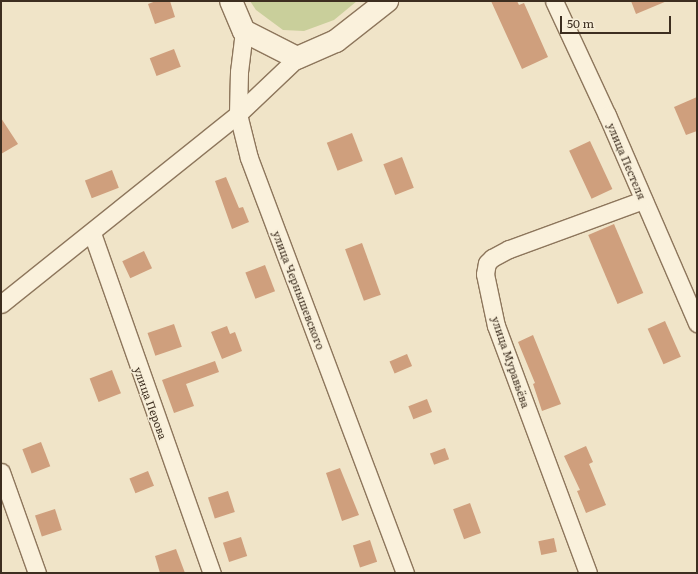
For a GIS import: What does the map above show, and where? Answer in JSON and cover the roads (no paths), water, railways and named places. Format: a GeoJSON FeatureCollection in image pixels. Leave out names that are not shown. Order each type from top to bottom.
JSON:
{"type":"FeatureCollection","features":[{"type":"Feature","properties":{"kind":"main road","name":"улица Чернышевского"},"geometry":{"type":"LineString","coordinates":[[231,1],[244,32]]}},
{"type":"Feature","properties":{"kind":"main road"},"geometry":{"type":"LineString","coordinates":[[244,32],[297,58],[336,41],[387,1]]}},
{"type":"Feature","properties":{"kind":"street","name":"улица Пестеля"},"geometry":{"type":"LineString","coordinates":[[554,1],[697,323]]}},
{"type":"Feature","properties":{"kind":"street","name":"улица Чернышевского"},"geometry":{"type":"LineString","coordinates":[[244,32],[239,72],[238,114],[249,158],[404,573]]}},
{"type":"Feature","properties":{"kind":"street"},"geometry":{"type":"LineString","coordinates":[[1,304],[238,114],[297,58]]}},
{"type":"Feature","properties":{"kind":"street","name":"улица Муравьёва"},"geometry":{"type":"LineString","coordinates":[[588,573],[496,326],[485,274],[487,263],[492,258],[509,249],[643,200]]}},
{"type":"Feature","properties":{"kind":"street","name":"улица Перова"},"geometry":{"type":"LineString","coordinates":[[92,232],[212,573]]}},
{"type":"Feature","properties":{"kind":"street"},"geometry":{"type":"LineString","coordinates":[[1,472],[37,573]]}}]}
